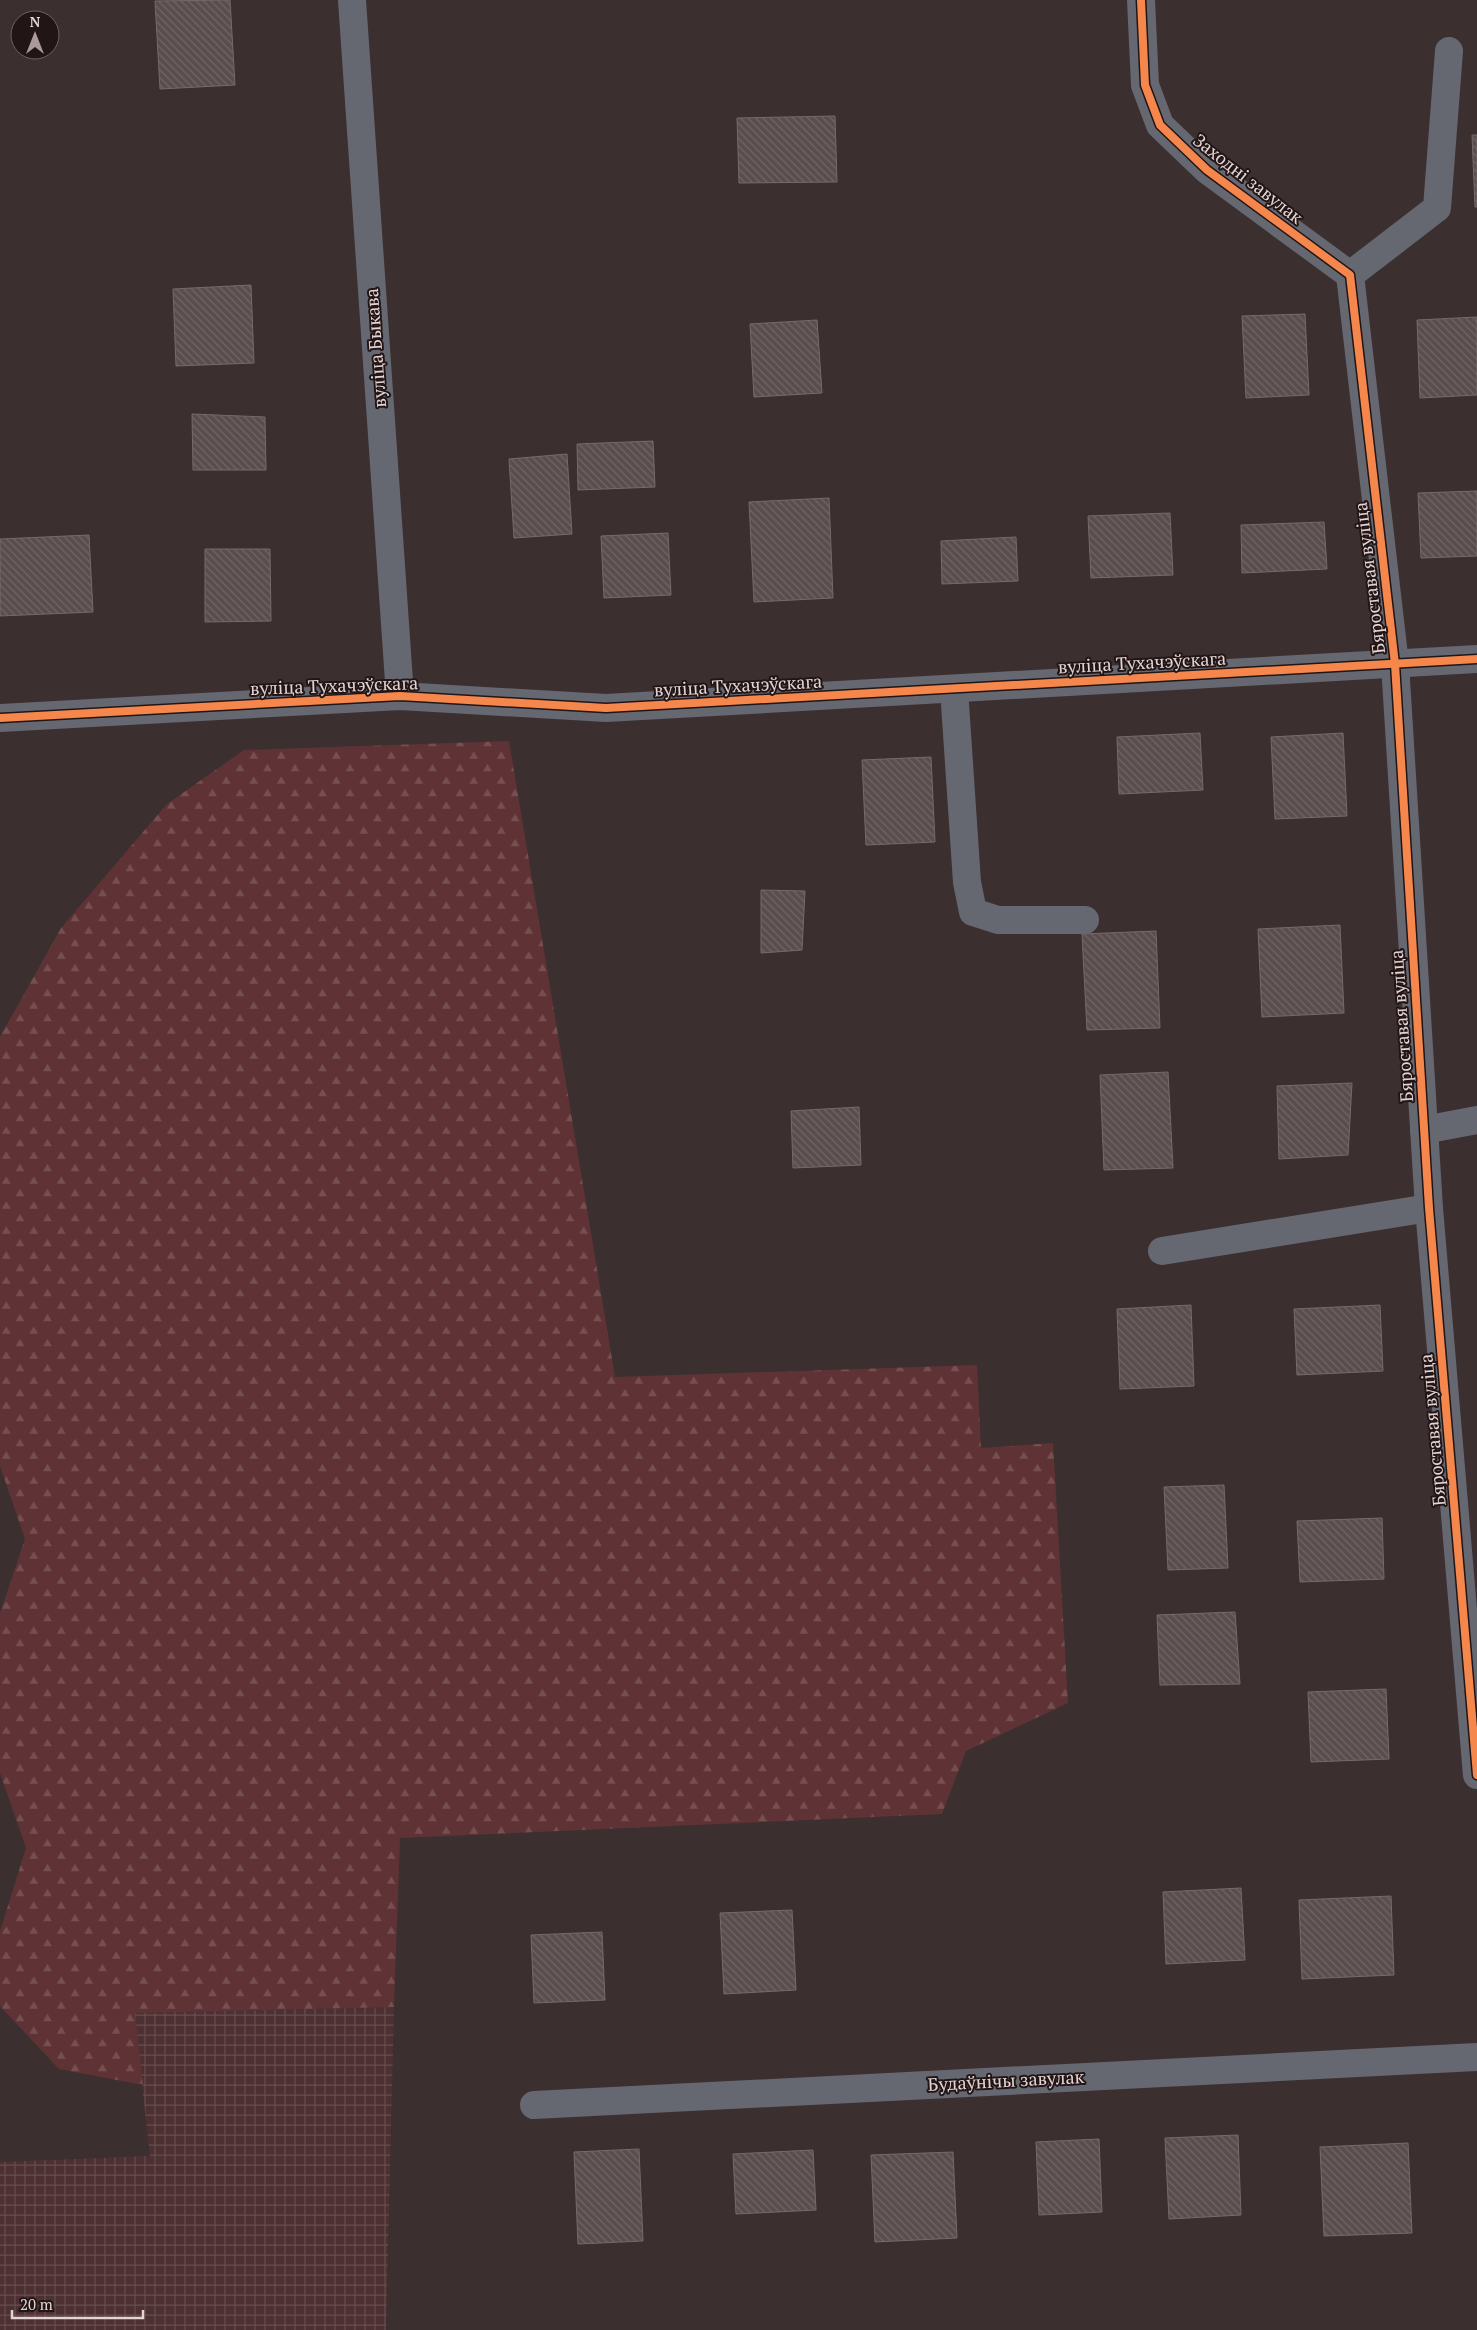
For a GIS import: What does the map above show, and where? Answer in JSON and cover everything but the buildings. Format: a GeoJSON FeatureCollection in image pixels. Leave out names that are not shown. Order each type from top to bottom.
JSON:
{"type":"FeatureCollection","features":[{"type":"Feature","properties":{"kind":"street","name":"вуліца Быкава"},"geometry":{"type":"LineString","coordinates":[[352,0],[400,696]]}},
{"type":"Feature","properties":{"kind":"street","name":"Заходні завулак"},"geometry":{"type":"LineString","coordinates":[[1141,0],[1145,85],[1160,125],[1207,170],[1350,275]]}},
{"type":"Feature","properties":{"kind":"street"},"geometry":{"type":"LineString","coordinates":[[1350,275],[1437,208],[1449,50]]}},
{"type":"Feature","properties":{"kind":"street","name":"Бяроставая вуліца"},"geometry":{"type":"LineString","coordinates":[[1350,275],[1395,664],[1429,1208],[1477,1775]]}},
{"type":"Feature","properties":{"kind":"street","name":"вуліца Тухачэўскага"},"geometry":{"type":"LineString","coordinates":[[0,718],[400,696],[606,708],[1477,659]]}},
{"type":"Feature","properties":{"kind":"street"},"geometry":{"type":"LineString","coordinates":[[954,688],[967,882],[973,912],[998,920],[1085,920]]}},
{"type":"Feature","properties":{"kind":"street"},"geometry":{"type":"LineString","coordinates":[[1424,1130],[1477,1120]]}},
{"type":"Feature","properties":{"kind":"street"},"geometry":{"type":"LineString","coordinates":[[1162,1251],[1429,1208]]}},
{"type":"Feature","properties":{"kind":"street","name":"Будаўнічы завулак"},"geometry":{"type":"LineString","coordinates":[[534,2105],[1477,2057]]}},
{"type":"Feature","properties":{"kind":"shaded area"},"geometry":{"type":"Polygon","coordinates":[[[394,2007],[386,2330],[0,2330],[0,2162],[150,2156],[134,2013],[394,2007]]]}},
{"type":"Feature","properties":{"kind":"green space"},"geometry":{"type":"Polygon","coordinates":[[[509,741],[615,1377],[977,1365],[981,1448],[1053,1443],[1068,1703],[966,1751],[942,1814],[400,1838],[394,2007],[135,2013],[143,2085],[59,2069],[0,2006],[0,1931],[26,1848],[0,1773],[0,1613],[25,1539],[0,1466],[0,1037],[61,928],[167,804],[244,750],[509,741]]]}},
{"type":"Feature","properties":{"kind":"cycle path"},"geometry":{"type":"LineString","coordinates":[[1141,0],[1145,85],[1160,125],[1207,170],[1350,275],[1395,664],[1429,1208],[1477,1775]]}},
{"type":"Feature","properties":{"kind":"cycle path"},"geometry":{"type":"LineString","coordinates":[[0,718],[400,696],[606,708],[1477,659]]}}]}
